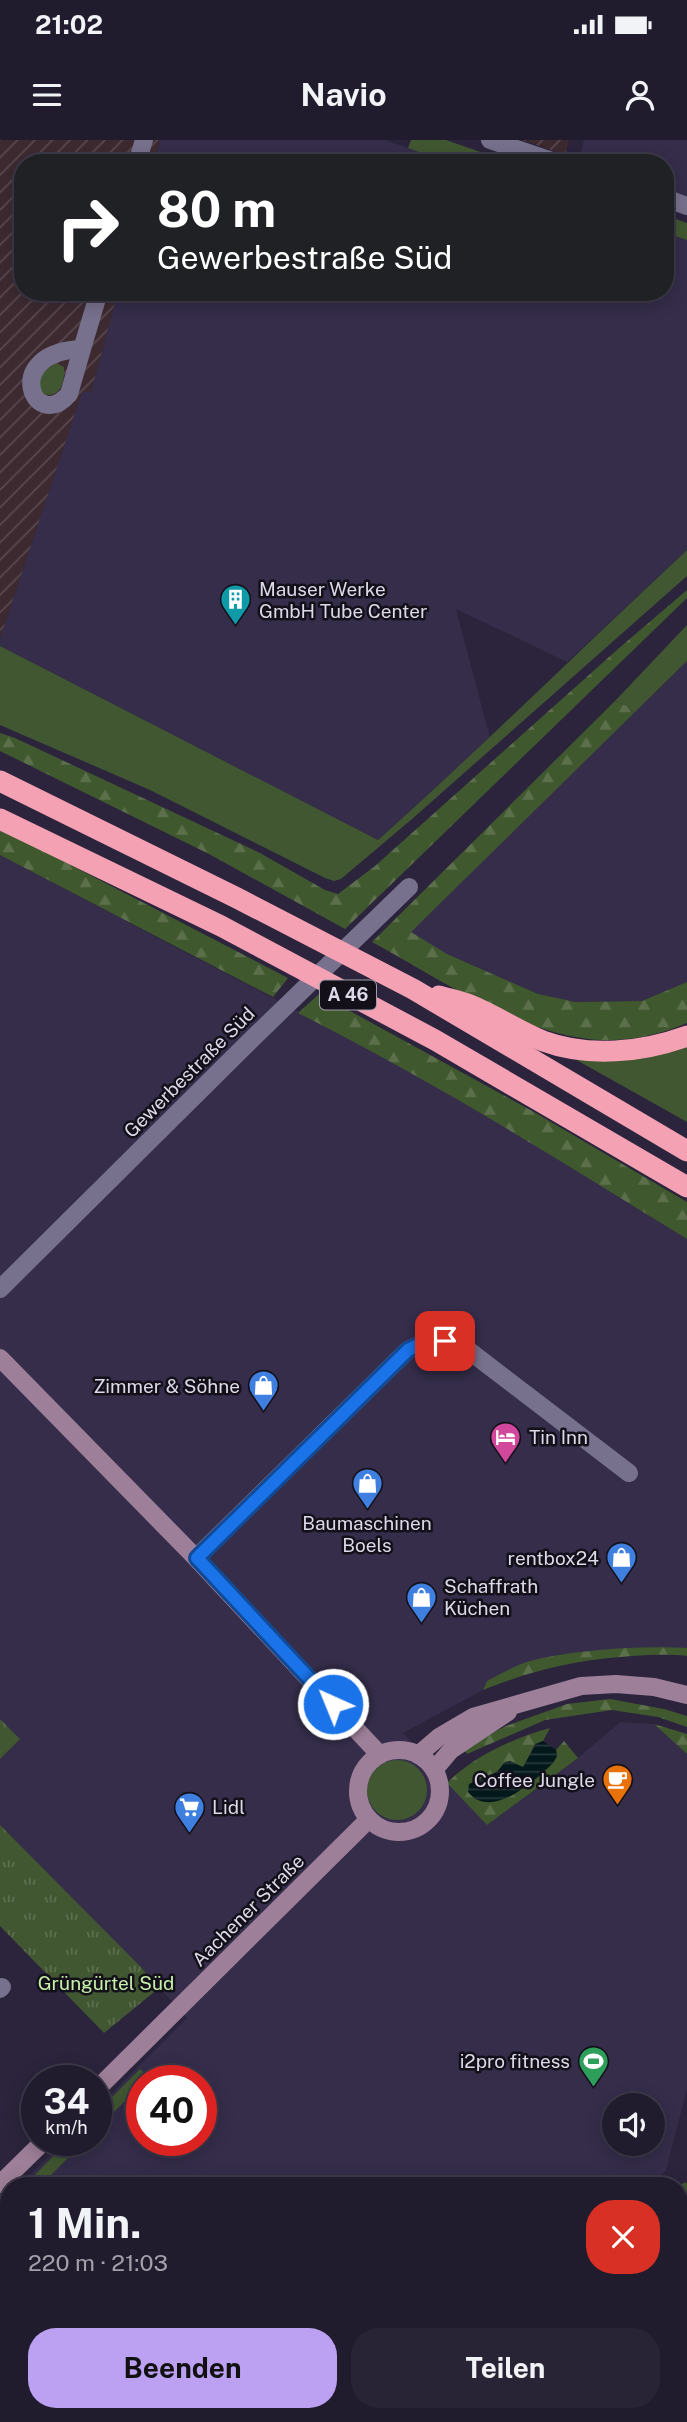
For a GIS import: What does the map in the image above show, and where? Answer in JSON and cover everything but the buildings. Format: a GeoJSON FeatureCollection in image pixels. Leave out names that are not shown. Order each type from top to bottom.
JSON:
{"type":"FeatureCollection","features":[{"type":"Feature","properties":{"kind":"highway","name":"A 46"},"geometry":{"type":"LineString","coordinates":[[0,782],[237,898],[413,989],[687,1151]]}},
{"type":"Feature","properties":{"kind":"highway","name":"A 46"},"geometry":{"type":"LineString","coordinates":[[0,819],[221,926],[435,1040],[687,1186]]}},
{"type":"Feature","properties":{"kind":"highway","name":"A 46"},"geometry":{"type":"LineString","coordinates":[[413,989],[469,1004],[541,1040],[568,1047],[623,1051],[687,1036]]}},
{"type":"Feature","properties":{"kind":"main road"},"geometry":{"type":"LineString","coordinates":[[0,1358],[197,1558],[380,1755]]}},
{"type":"Feature","properties":{"kind":"main road"},"geometry":{"type":"LineString","coordinates":[[418,1755],[439,1737],[473,1717],[581,1686],[616,1684],[654,1687],[687,1695]]}},
{"type":"Feature","properties":{"kind":"main road"},"geometry":{"type":"LineString","coordinates":[[434,1770],[451,1751],[522,1702]]}},
{"type":"Feature","properties":{"kind":"main road"},"geometry":{"type":"LineString","coordinates":[[400,1750],[418,1755],[434,1770],[440,1787],[438,1806],[421,1826],[403,1832],[385,1830],[369,1819],[362,1810],[358,1786],[363,1771],[380,1755],[400,1750]]}},
{"type":"Feature","properties":{"kind":"main road","name":"Aachener Straße"},"geometry":{"type":"LineString","coordinates":[[112,2074],[369,1819]]}},
{"type":"Feature","properties":{"kind":"main road"},"geometry":{"type":"LineString","coordinates":[[7,2177],[29,2156]]}},
{"type":"Feature","properties":{"kind":"street"},"geometry":{"type":"LineString","coordinates":[[490,140],[531,154]]}},
{"type":"Feature","properties":{"kind":"street"},"geometry":{"type":"LineString","coordinates":[[82,349],[96,301]]}},
{"type":"Feature","properties":{"kind":"street","name":"Gewerbestraße Süd"},"geometry":{"type":"LineString","coordinates":[[0,1289],[409,887]]}},
{"type":"Feature","properties":{"kind":"street"},"geometry":{"type":"LineString","coordinates":[[197,1558],[408,1350],[431,1339],[459,1343],[629,1473]]}},
{"type":"Feature","properties":{"kind":"shaded area"},"geometry":{"type":"Polygon","coordinates":[[[0,140],[160,140],[156,154],[14,154],[14,301],[116,301],[91,392],[82,392],[0,639],[0,140]]]}},
{"type":"Feature","properties":{"kind":"shaded area"},"geometry":{"type":"Polygon","coordinates":[[[160,140],[385,140],[425,154],[156,154],[160,140]]]}},
{"type":"Feature","properties":{"kind":"shaded area"},"geometry":{"type":"Polygon","coordinates":[[[522,140],[569,140],[565,154],[522,140]]]}},
{"type":"Feature","properties":{"kind":"shaded area"},"geometry":{"type":"Polygon","coordinates":[[[584,140],[687,140],[687,198],[674,194],[674,154],[580,154],[584,140]]]}},
{"type":"Feature","properties":{"kind":"shaded area"},"geometry":{"type":"Polygon","coordinates":[[[674,236],[687,240],[687,550],[567,662],[456,609],[490,738],[378,840],[0,646],[0,639],[82,392],[91,392],[116,301],[674,301],[674,236]]]}},
{"type":"Feature","properties":{"kind":"shaded area"},"geometry":{"type":"Polygon","coordinates":[[[687,661],[687,982],[642,1001],[577,1002],[538,994],[447,954],[410,932],[687,661]]]}},
{"type":"Feature","properties":{"kind":"shaded area"},"geometry":{"type":"Polygon","coordinates":[[[0,855],[376,1052],[486,1114],[687,1239],[687,1648],[622,1649],[571,1654],[522,1664],[487,1681],[483,1690],[403,1733],[487,1825],[578,1758],[620,1722],[654,1724],[687,1754],[687,2089],[666,2170],[659,2177],[28,2177],[49,2156],[112,2156],[112,2093],[126,2079],[126,2156],[217,2156],[217,2065],[140,2065],[187,2018],[140,1966],[0,1825],[0,1759],[19,1739],[0,1720],[0,855]]]}},
{"type":"Feature","properties":{"kind":"shaded area"},"geometry":{"type":"Polygon","coordinates":[[[543,1741],[556,1750],[557,1756],[553,1763],[524,1788],[500,1800],[489,1802],[478,1800],[468,1792],[469,1784],[497,1772],[505,1762],[510,1761],[523,1767],[536,1744],[543,1741]]]}},
{"type":"Feature","properties":{"kind":"green space"},"geometry":{"type":"Polygon","coordinates":[[[411,140],[446,140],[486,154],[424,154],[408,148],[411,140]]]}},
{"type":"Feature","properties":{"kind":"green space"},"geometry":{"type":"Polygon","coordinates":[[[674,218],[687,223],[687,240],[674,236],[674,218]]]}},
{"type":"Feature","properties":{"kind":"green space"},"geometry":{"type":"Polygon","coordinates":[[[56,363],[64,367],[62,384],[53,394],[42,394],[36,383],[39,374],[56,363]]]}},
{"type":"Feature","properties":{"kind":"green space"},"geometry":{"type":"Polygon","coordinates":[[[687,550],[687,576],[412,819],[341,879],[334,881],[150,790],[0,725],[0,646],[378,840],[687,550]]]}},
{"type":"Feature","properties":{"kind":"green space"},"geometry":{"type":"Polygon","coordinates":[[[687,590],[687,598],[345,929],[209,854],[0,751],[0,733],[260,853],[325,890],[338,894],[375,866],[687,590]]]}},
{"type":"Feature","properties":{"kind":"green space"},"geometry":{"type":"Polygon","coordinates":[[[687,625],[687,661],[634,713],[627,706],[615,701],[687,625]]]}},
{"type":"Feature","properties":{"kind":"green space"},"geometry":{"type":"Polygon","coordinates":[[[615,701],[627,706],[634,713],[411,932],[447,954],[538,994],[576,1002],[642,1001],[687,982],[687,1023],[662,1032],[622,1040],[595,1040],[555,1032],[500,1012],[372,942],[615,701]]]}},
{"type":"Feature","properties":{"kind":"green space"},"geometry":{"type":"Polygon","coordinates":[[[0,830],[288,978],[273,997],[0,855],[0,830]]]}},
{"type":"Feature","properties":{"kind":"green space"},"geometry":{"type":"Polygon","coordinates":[[[319,994],[534,1112],[687,1202],[687,1239],[446,1093],[298,1013],[319,994]]]}},
{"type":"Feature","properties":{"kind":"green space"},"geometry":{"type":"Polygon","coordinates":[[[687,1042],[687,1122],[564,1053],[687,1042]]]}},
{"type":"Feature","properties":{"kind":"green space"},"geometry":{"type":"Polygon","coordinates":[[[687,1648],[687,1656],[632,1656],[593,1660],[521,1676],[483,1690],[487,1681],[537,1659],[603,1650],[687,1648]]]}},
{"type":"Feature","properties":{"kind":"green space"},"geometry":{"type":"Polygon","coordinates":[[[610,1699],[687,1716],[687,1727],[658,1717],[612,1710],[545,1720],[467,1754],[463,1748],[506,1726],[567,1704],[610,1699]]]}},
{"type":"Feature","properties":{"kind":"green space"},"geometry":{"type":"Polygon","coordinates":[[[0,1719],[20,1739],[0,1759],[0,1719]]]}},
{"type":"Feature","properties":{"kind":"green space"},"geometry":{"type":"Polygon","coordinates":[[[654,1724],[687,1734],[687,1754],[654,1724]]]}},
{"type":"Feature","properties":{"kind":"green space"},"geometry":{"type":"Polygon","coordinates":[[[550,1728],[543,1741],[535,1744],[523,1768],[505,1762],[493,1774],[477,1780],[475,1799],[496,1801],[517,1792],[553,1763],[557,1756],[556,1750],[564,1741],[578,1758],[487,1825],[447,1783],[469,1764],[495,1749],[550,1728]]]}},
{"type":"Feature","properties":{"kind":"green space"},"geometry":{"type":"Polygon","coordinates":[[[391,1760],[403,1760],[419,1768],[425,1778],[425,1802],[419,1812],[403,1820],[391,1820],[375,1812],[367,1796],[367,1784],[375,1768],[391,1760]]]}},
{"type":"Feature","properties":{"kind":"green space","name":"Grüngürtel Süd"},"geometry":{"type":"Polygon","coordinates":[[[0,1825],[159,1988],[104,2033],[0,1926],[0,1825]]]}},
{"type":"Feature","properties":{"kind":"green space"},"geometry":{"type":"Polygon","coordinates":[[[126,2083],[126,2100],[112,2114],[112,2097],[126,2083]]]}},
{"type":"Feature","properties":{"kind":"green space"},"geometry":{"type":"Polygon","coordinates":[[[53,2156],[70,2156],[49,2177],[33,2177],[53,2156]]]}},
{"type":"Feature","properties":{"kind":"place","name":"Mauser Werke GmbH Tube Center"},"geometry":{"type":"Point","coordinates":[236,627]}},
{"type":"Feature","properties":{"kind":"place","name":"Zimmer & Söhne"},"geometry":{"type":"Point","coordinates":[263,1413]}},
{"type":"Feature","properties":{"kind":"place","name":"Tin Inn"},"geometry":{"type":"Point","coordinates":[506,1464]}},
{"type":"Feature","properties":{"kind":"place","name":"Baumaschinen Boels"},"geometry":{"type":"Point","coordinates":[367,1511]}},
{"type":"Feature","properties":{"kind":"place","name":"rentbox24"},"geometry":{"type":"Point","coordinates":[622,1585]}},
{"type":"Feature","properties":{"kind":"place","name":"Schaffrath Küchen"},"geometry":{"type":"Point","coordinates":[421,1624]}},
{"type":"Feature","properties":{"kind":"place","name":"Coffee Jungle"},"geometry":{"type":"Point","coordinates":[618,1807]}},
{"type":"Feature","properties":{"kind":"place","name":"Lidl"},"geometry":{"type":"Point","coordinates":[189,1834]}},
{"type":"Feature","properties":{"kind":"place","name":"i2pro fitness"},"geometry":{"type":"Point","coordinates":[593,2088]}},
{"type":"Feature","properties":{"kind":"route"},"geometry":{"type":"LineString","coordinates":[[333,1704],[197,1558],[408,1350],[431,1339],[445,1341]]}}]}
